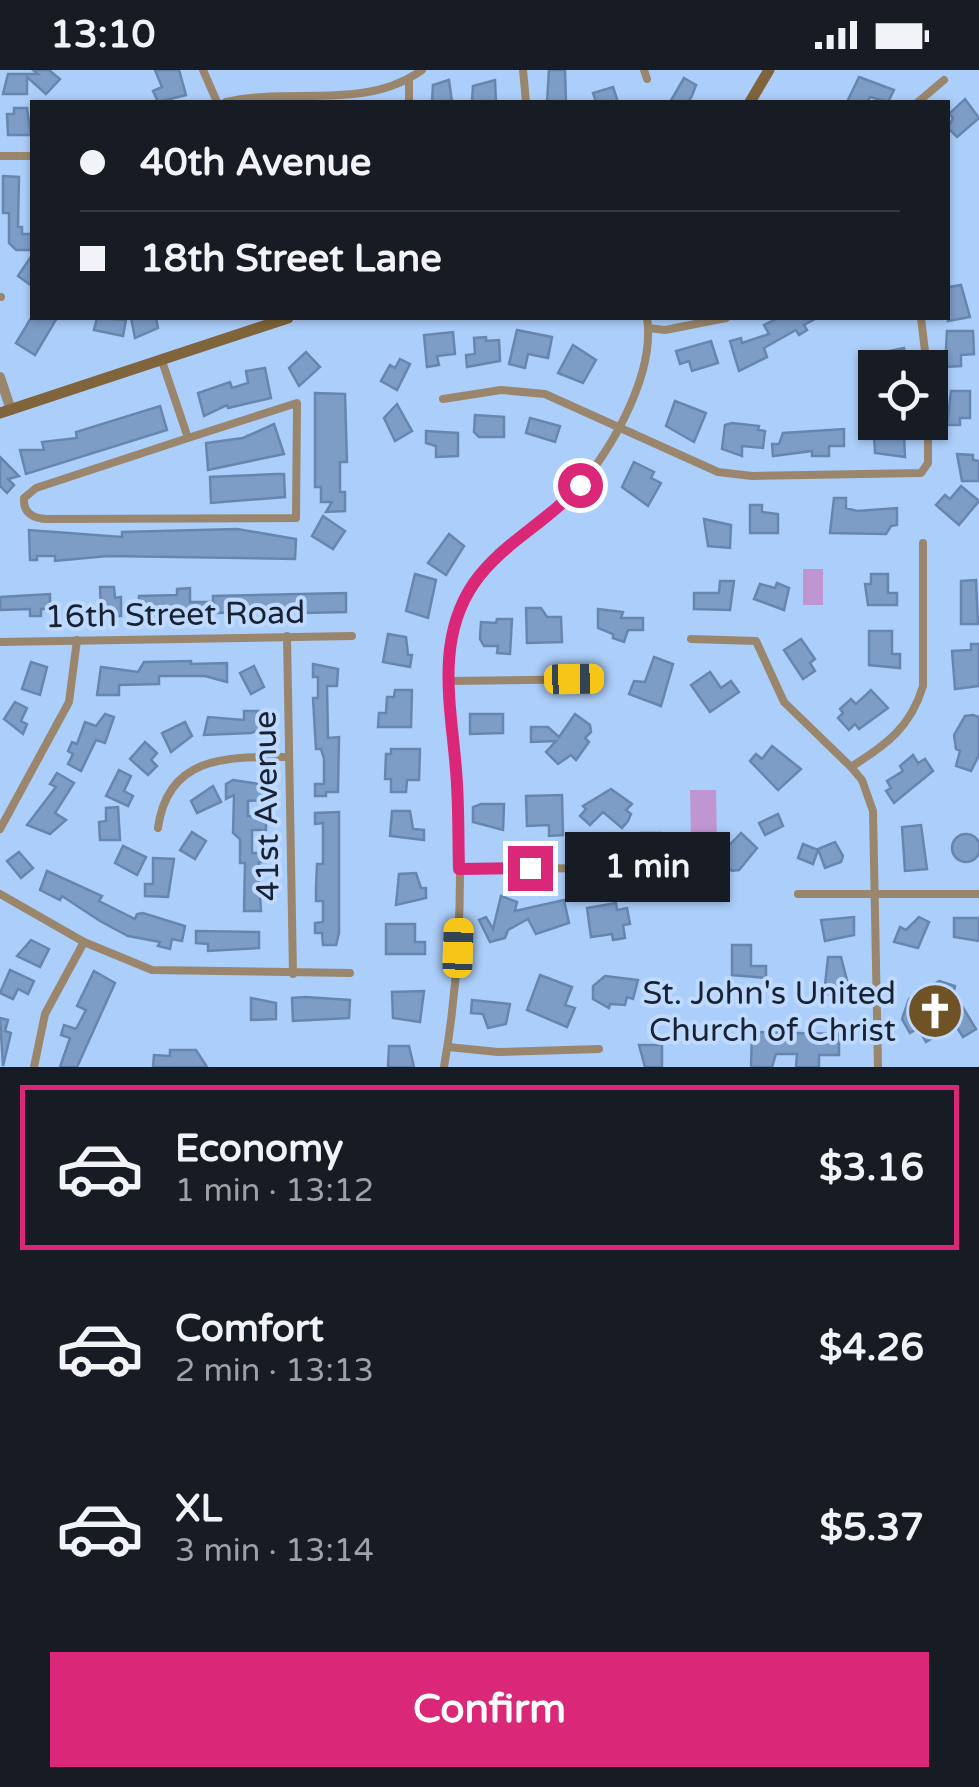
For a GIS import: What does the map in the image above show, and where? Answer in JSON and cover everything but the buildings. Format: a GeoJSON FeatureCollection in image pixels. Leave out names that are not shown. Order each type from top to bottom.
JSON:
{"type":"FeatureCollection","features":[{"type":"Feature","properties":{"kind":"main road"},"geometry":{"type":"LineString","coordinates":[[751,100],[768,70]]}},
{"type":"Feature","properties":{"kind":"main road"},"geometry":{"type":"LineString","coordinates":[[5,411],[282,320]]}},
{"type":"Feature","properties":{"kind":"street"},"geometry":{"type":"LineString","coordinates":[[203,70],[216,100]]}},
{"type":"Feature","properties":{"kind":"street"},"geometry":{"type":"LineString","coordinates":[[235,100],[363,94],[409,80],[422,70]]}},
{"type":"Feature","properties":{"kind":"street"},"geometry":{"type":"LineString","coordinates":[[523,70],[526,100]]}},
{"type":"Feature","properties":{"kind":"street"},"geometry":{"type":"LineString","coordinates":[[409,80],[409,100]]}},
{"type":"Feature","properties":{"kind":"street"},"geometry":{"type":"LineString","coordinates":[[920,100],[944,80]]}},
{"type":"Feature","properties":{"kind":"street"},"geometry":{"type":"LineString","coordinates":[[0,156],[30,156]]}},
{"type":"Feature","properties":{"kind":"street"},"geometry":{"type":"LineString","coordinates":[[444,1067],[456,983],[459,869],[456,771],[447,681],[456,620],[473,585],[501,551],[566,502],[595,469],[620,428],[639,382],[647,320]]}},
{"type":"Feature","properties":{"kind":"street"},"geometry":{"type":"LineString","coordinates":[[648,328],[680,328],[717,320]]}},
{"type":"Feature","properties":{"kind":"street"},"geometry":{"type":"LineString","coordinates":[[921,320],[925,350]]}},
{"type":"Feature","properties":{"kind":"street"},"geometry":{"type":"LineString","coordinates":[[162,360],[188,438]]}},
{"type":"Feature","properties":{"kind":"street"},"geometry":{"type":"LineString","coordinates":[[0,378],[5,411]]}},
{"type":"Feature","properties":{"kind":"street"},"geometry":{"type":"LineString","coordinates":[[443,398],[501,390],[545,394],[718,472],[859,476],[921,473],[928,463],[928,440]]}},
{"type":"Feature","properties":{"kind":"street"},"geometry":{"type":"LineString","coordinates":[[297,403],[296,518],[46,519],[36,518],[26,510],[24,498],[36,488],[188,438],[297,403]]}},
{"type":"Feature","properties":{"kind":"street"},"geometry":{"type":"LineString","coordinates":[[851,766],[885,746],[909,721],[918,702],[923,686],[923,543]]}},
{"type":"Feature","properties":{"kind":"street","name":"41st Avenue"},"geometry":{"type":"LineString","coordinates":[[287,636],[294,974]]}},
{"type":"Feature","properties":{"kind":"street","name":"16th Street Road"},"geometry":{"type":"LineString","coordinates":[[0,642],[352,636]]}},
{"type":"Feature","properties":{"kind":"street"},"geometry":{"type":"LineString","coordinates":[[691,639],[756,640],[784,702],[862,780],[873,811],[878,1067]]}},
{"type":"Feature","properties":{"kind":"street"},"geometry":{"type":"LineString","coordinates":[[0,828],[69,702],[77,640]]}},
{"type":"Feature","properties":{"kind":"street"},"geometry":{"type":"LineString","coordinates":[[447,681],[594,679]]}},
{"type":"Feature","properties":{"kind":"street"},"geometry":{"type":"LineString","coordinates":[[158,828],[161,804],[197,768],[226,757],[289,757]]}},
{"type":"Feature","properties":{"kind":"street"},"geometry":{"type":"LineString","coordinates":[[459,869],[598,868]]}},
{"type":"Feature","properties":{"kind":"street"},"geometry":{"type":"LineString","coordinates":[[0,894],[84,942],[152,970],[350,973]]}},
{"type":"Feature","properties":{"kind":"street"},"geometry":{"type":"LineString","coordinates":[[798,894],[979,894]]}},
{"type":"Feature","properties":{"kind":"street"},"geometry":{"type":"LineString","coordinates":[[34,1067],[45,1014],[84,942]]}},
{"type":"Feature","properties":{"kind":"street"},"geometry":{"type":"LineString","coordinates":[[448,1046],[498,1052],[600,1049]]}},
{"type":"Feature","properties":{"kind":"shaded area"},"geometry":{"type":"Polygon","coordinates":[[[803,569],[823,569],[823,605],[803,605],[803,569]]]}},
{"type":"Feature","properties":{"kind":"shaded area"},"geometry":{"type":"Polygon","coordinates":[[[690,790],[716,790],[717,841],[691,841],[690,790]]]}},
{"type":"Feature","properties":{"kind":"place","name":"St. John's United Church of Christ"},"geometry":{"type":"Point","coordinates":[935,1011]}},
{"type":"Feature","properties":{"kind":"route"},"geometry":{"type":"LineString","coordinates":[[530,868],[459,869],[456,771],[447,694],[451,643],[456,620],[473,585],[501,551],[547,518],[580,485]]}}]}
